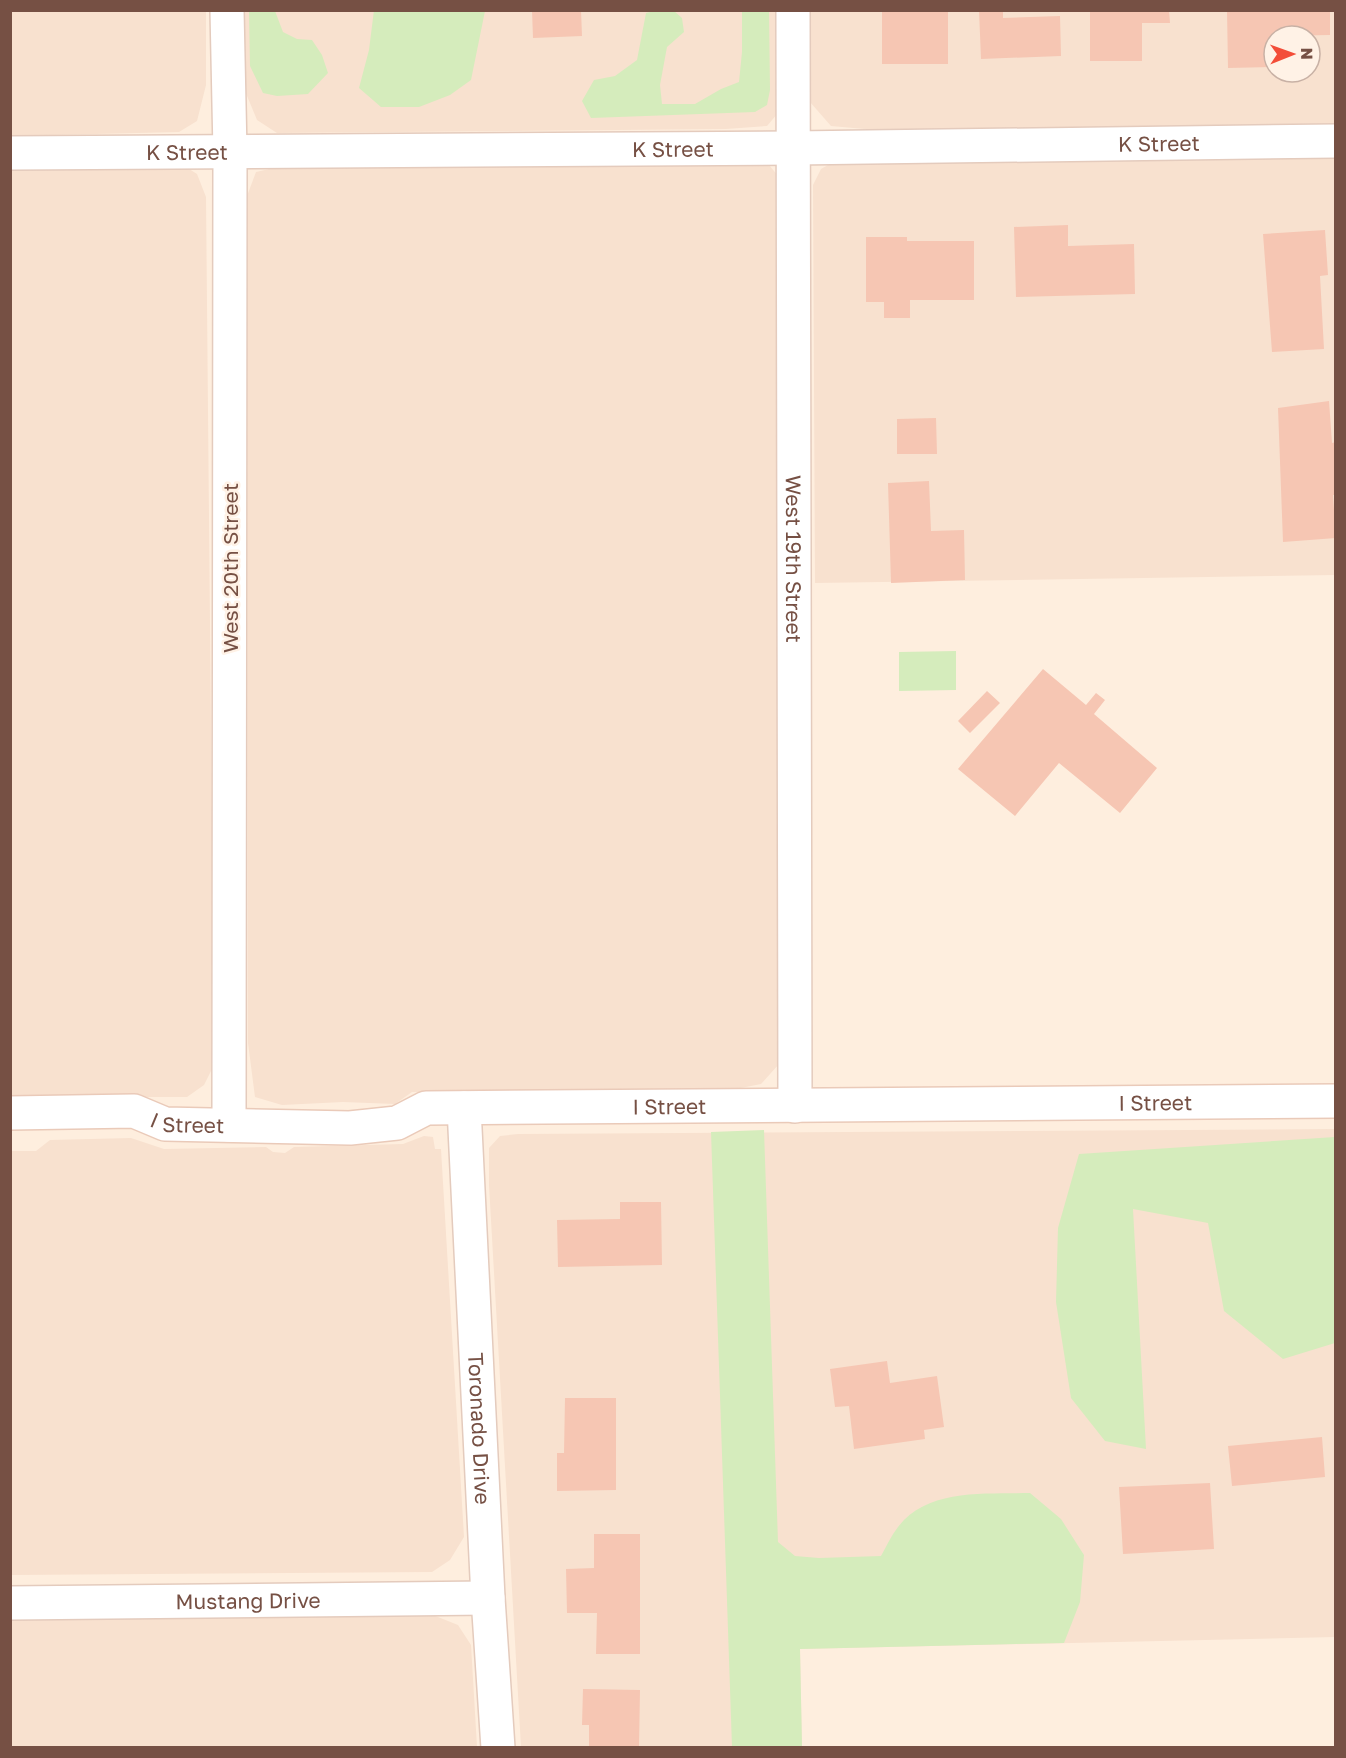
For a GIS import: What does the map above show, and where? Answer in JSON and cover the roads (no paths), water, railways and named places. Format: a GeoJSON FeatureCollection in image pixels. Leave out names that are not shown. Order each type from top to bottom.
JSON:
{"type":"FeatureCollection","features":[{"type":"Feature","properties":{"kind":"street","name":"West 20th Street"},"geometry":{"type":"LineString","coordinates":[[227,10],[230,152],[229,1125]]}},
{"type":"Feature","properties":{"kind":"street","name":"West 19th Street"},"geometry":{"type":"LineString","coordinates":[[793,10],[795,1106]]}},
{"type":"Feature","properties":{"kind":"street","name":"K Street"},"geometry":{"type":"LineString","coordinates":[[10,153],[794,148],[1335,141]]}},
{"type":"Feature","properties":{"kind":"street","name":"I Street"},"geometry":{"type":"LineString","coordinates":[[10,1113],[134,1111],[165,1124],[350,1128],[397,1123],[426,1108],[1335,1101]]}},
{"type":"Feature","properties":{"kind":"street","name":"Toronado Drive"},"geometry":{"type":"LineString","coordinates":[[464,1108],[488,1598],[498,1748]]}},
{"type":"Feature","properties":{"kind":"street","name":"Mustang Drive"},"geometry":{"type":"LineString","coordinates":[[10,1603],[488,1598]]}}]}
